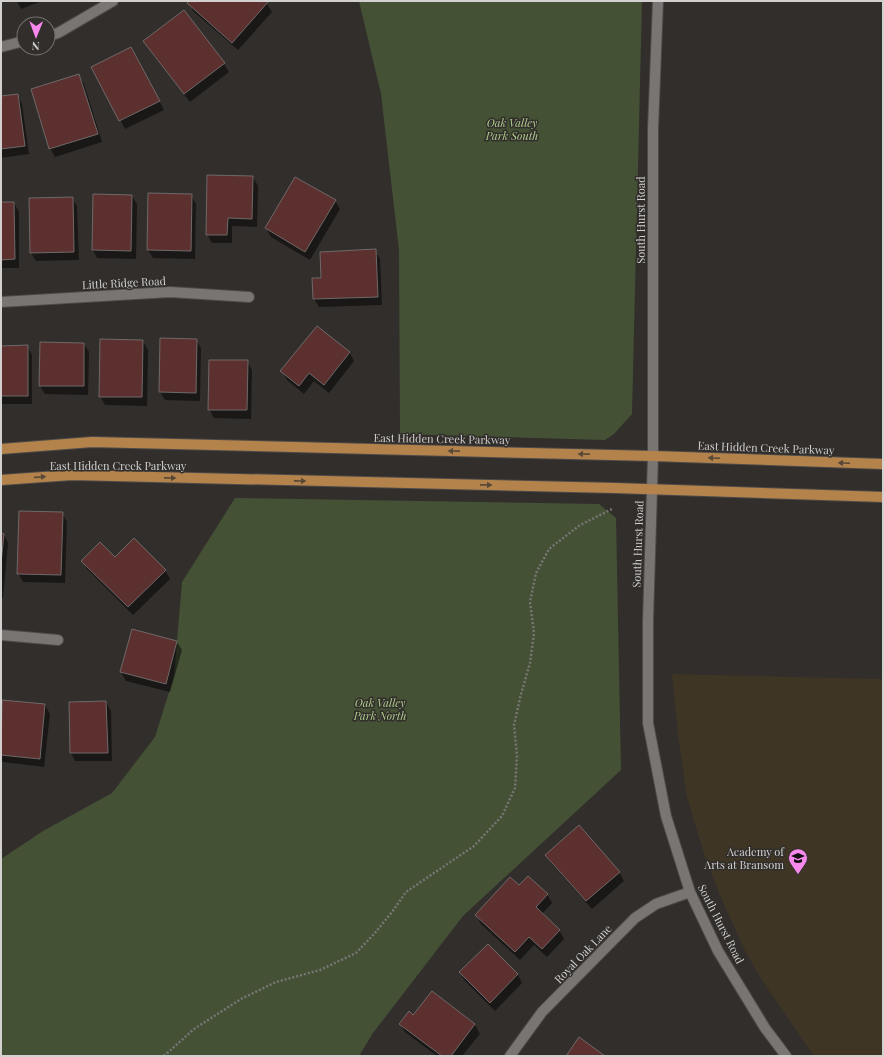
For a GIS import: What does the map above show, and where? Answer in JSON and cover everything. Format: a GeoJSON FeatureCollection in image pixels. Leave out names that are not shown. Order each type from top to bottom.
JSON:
{"type":"FeatureCollection","features":[{"type":"Feature","properties":{"kind":"main road","name":"East Hidden Creek Parkway"},"geometry":{"type":"LineString","coordinates":[[1,449],[92,442],[653,456],[883,464]]}},
{"type":"Feature","properties":{"kind":"main road","name":"East Hidden Creek Parkway"},"geometry":{"type":"LineString","coordinates":[[1,480],[72,475],[652,490],[883,498]]}},
{"type":"Feature","properties":{"kind":"street"},"geometry":{"type":"LineString","coordinates":[[56,34],[113,1]]}},
{"type":"Feature","properties":{"kind":"street","name":"South Hurst Road"},"geometry":{"type":"LineString","coordinates":[[658,1],[652,129],[653,456],[648,621],[648,723],[666,816],[690,892],[718,951],[765,1028],[786,1056]]}},
{"type":"Feature","properties":{"kind":"street"},"geometry":{"type":"LineString","coordinates":[[1,47],[16,43]]}},
{"type":"Feature","properties":{"kind":"street","name":"Little Ridge Road"},"geometry":{"type":"LineString","coordinates":[[1,302],[170,292],[249,297]]}},
{"type":"Feature","properties":{"kind":"street"},"geometry":{"type":"LineString","coordinates":[[1,635],[58,640]]}},
{"type":"Feature","properties":{"kind":"street","name":"Royal Oak Lane"},"geometry":{"type":"LineString","coordinates":[[510,1056],[542,1012],[635,918],[656,904],[690,892]]}},
{"type":"Feature","properties":{"kind":"path"},"geometry":{"type":"LineString","coordinates":[[164,1056],[194,1030],[241,999],[276,982],[320,970],[356,953],[383,923],[406,892],[474,846],[502,816],[515,788],[517,756],[514,725],[530,663],[534,633],[530,602],[536,573],[549,549],[580,525],[612,509]]}},
{"type":"Feature","properties":{"kind":"shaded area","name":"Academy of Arts at Bransom"},"geometry":{"type":"Polygon","coordinates":[[[672,674],[883,679],[883,1056],[814,1056],[763,982],[745,951],[719,893],[705,857],[687,797],[678,735],[672,674]]]}},
{"type":"Feature","properties":{"kind":"green space","name":"Oak Valley Park South"},"geometry":{"type":"Polygon","coordinates":[[[359,1],[642,1],[632,414],[614,434],[605,440],[400,434],[399,250],[381,94],[359,1]]]}},
{"type":"Feature","properties":{"kind":"green space","name":"Oak Valley Park North"},"geometry":{"type":"Polygon","coordinates":[[[235,498],[599,504],[616,518],[621,770],[463,916],[373,1033],[359,1056],[1,1056],[1,859],[43,831],[112,793],[155,737],[174,676],[182,582],[235,498]]]}},
{"type":"Feature","properties":{"kind":"building"},"geometry":{"type":"Polygon","coordinates":[[[189,1],[268,2],[232,43],[187,3],[189,1]]]}},
{"type":"Feature","properties":{"kind":"building"},"geometry":{"type":"Polygon","coordinates":[[[184,10],[225,63],[184,94],[143,41],[184,10]]]}},
{"type":"Feature","properties":{"kind":"building"},"geometry":{"type":"Polygon","coordinates":[[[131,47],[160,101],[119,121],[91,67],[131,47]]]}},
{"type":"Feature","properties":{"kind":"building"},"geometry":{"type":"Polygon","coordinates":[[[79,74],[98,134],[49,149],[31,89],[79,74]]]}},
{"type":"Feature","properties":{"kind":"building"},"geometry":{"type":"Polygon","coordinates":[[[18,94],[25,146],[1,149],[1,96],[18,94]]]}},
{"type":"Feature","properties":{"kind":"building"},"geometry":{"type":"Polygon","coordinates":[[[207,175],[253,176],[252,219],[228,218],[227,235],[206,235],[207,175]]]}},
{"type":"Feature","properties":{"kind":"building"},"geometry":{"type":"Polygon","coordinates":[[[295,177],[336,200],[305,252],[265,228],[295,177]]]}},
{"type":"Feature","properties":{"kind":"building"},"geometry":{"type":"Polygon","coordinates":[[[148,193],[192,194],[191,251],[147,250],[148,193]]]}},
{"type":"Feature","properties":{"kind":"building"},"geometry":{"type":"Polygon","coordinates":[[[93,194],[132,195],[131,251],[92,250],[93,194]]]}},
{"type":"Feature","properties":{"kind":"building"},"geometry":{"type":"Polygon","coordinates":[[[73,197],[74,252],[30,253],[29,198],[73,197]]]}},
{"type":"Feature","properties":{"kind":"building"},"geometry":{"type":"Polygon","coordinates":[[[1,202],[14,202],[15,259],[1,260],[1,202]]]}},
{"type":"Feature","properties":{"kind":"building"},"geometry":{"type":"Polygon","coordinates":[[[376,249],[378,297],[313,299],[312,278],[321,278],[320,252],[376,249]]]}},
{"type":"Feature","properties":{"kind":"building"},"geometry":{"type":"Polygon","coordinates":[[[317,326],[350,352],[324,385],[309,373],[299,386],[280,371],[317,326]]]}},
{"type":"Feature","properties":{"kind":"building"},"geometry":{"type":"Polygon","coordinates":[[[160,338],[197,339],[196,393],[159,392],[160,338]]]}},
{"type":"Feature","properties":{"kind":"building"},"geometry":{"type":"Polygon","coordinates":[[[100,339],[143,340],[142,397],[99,397],[100,339]]]}},
{"type":"Feature","properties":{"kind":"building"},"geometry":{"type":"Polygon","coordinates":[[[40,342],[84,343],[84,386],[39,386],[40,342]]]}},
{"type":"Feature","properties":{"kind":"building"},"geometry":{"type":"Polygon","coordinates":[[[28,345],[28,396],[1,396],[1,346],[28,345]]]}},
{"type":"Feature","properties":{"kind":"building"},"geometry":{"type":"Polygon","coordinates":[[[209,360],[248,360],[247,410],[208,410],[209,360]]]}},
{"type":"Feature","properties":{"kind":"building"},"geometry":{"type":"Polygon","coordinates":[[[19,511],[63,512],[61,575],[17,574],[19,511]]]}},
{"type":"Feature","properties":{"kind":"building"},"geometry":{"type":"Polygon","coordinates":[[[1,533],[4,534],[1,563],[1,533]]]}},
{"type":"Feature","properties":{"kind":"building"},"geometry":{"type":"Polygon","coordinates":[[[134,538],[166,570],[128,607],[81,561],[100,542],[115,557],[134,538]]]}},
{"type":"Feature","properties":{"kind":"building"},"geometry":{"type":"Polygon","coordinates":[[[132,629],[177,641],[166,684],[120,672],[132,629]]]}},
{"type":"Feature","properties":{"kind":"building"},"geometry":{"type":"Polygon","coordinates":[[[2,700],[45,704],[40,759],[1,755],[2,700]]]}},
{"type":"Feature","properties":{"kind":"building"},"geometry":{"type":"Polygon","coordinates":[[[106,701],[108,753],[70,753],[69,702],[106,701]]]}},
{"type":"Feature","properties":{"kind":"building"},"geometry":{"type":"Polygon","coordinates":[[[579,825],[620,872],[586,901],[545,855],[579,825]]]}},
{"type":"Feature","properties":{"kind":"building"},"geometry":{"type":"Polygon","coordinates":[[[528,876],[548,894],[536,907],[560,930],[542,949],[529,937],[515,952],[475,915],[510,877],[519,885],[528,876]]]}},
{"type":"Feature","properties":{"kind":"building"},"geometry":{"type":"Polygon","coordinates":[[[488,944],[518,974],[490,1003],[459,972],[488,944]]]}},
{"type":"Feature","properties":{"kind":"building"},"geometry":{"type":"Polygon","coordinates":[[[432,991],[475,1024],[451,1056],[442,1056],[399,1024],[409,1011],[413,1015],[432,991]]]}},
{"type":"Feature","properties":{"kind":"building"},"geometry":{"type":"Polygon","coordinates":[[[579,1037],[605,1056],[566,1056],[579,1037]]]}},
{"type":"Feature","properties":{"kind":"place","name":"Academy of Arts at Bransom"},"geometry":{"type":"Point","coordinates":[798,875]}}]}
